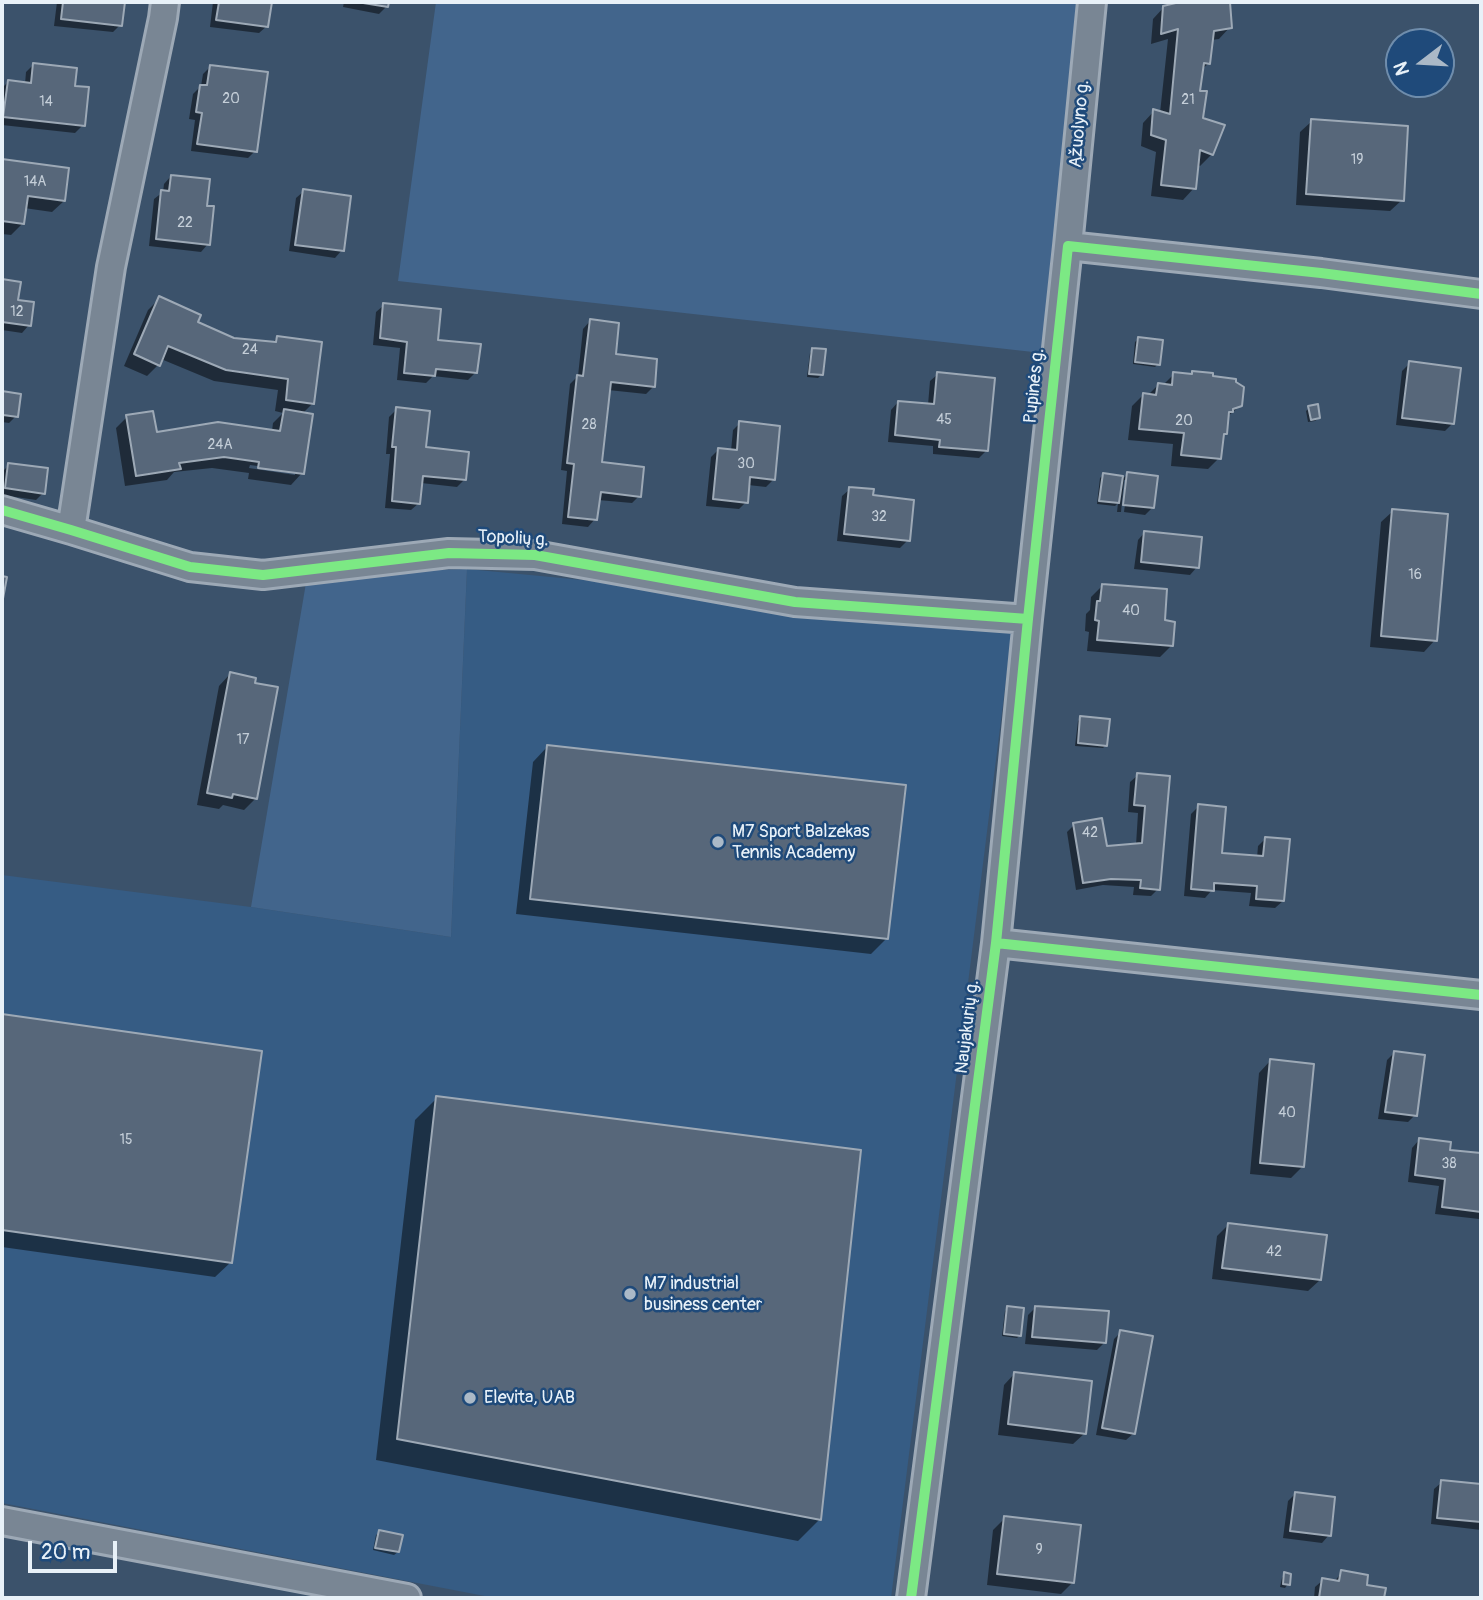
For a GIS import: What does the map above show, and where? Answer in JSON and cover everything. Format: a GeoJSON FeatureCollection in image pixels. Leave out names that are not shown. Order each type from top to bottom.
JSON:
{"type":"FeatureCollection","features":[{"type":"Feature","properties":{"kind":"street"},"geometry":{"type":"LineString","coordinates":[[71,530],[111,267],[165,2]]}},
{"type":"Feature","properties":{"kind":"street","name":"Ąžuolyno g."},"geometry":{"type":"LineString","coordinates":[[1068,246],[1092,2]]}},
{"type":"Feature","properties":{"kind":"street"},"geometry":{"type":"LineString","coordinates":[[1068,246],[1321,273],[1481,294]]}},
{"type":"Feature","properties":{"kind":"street","name":"Pupinės g."},"geometry":{"type":"LineString","coordinates":[[996,943],[1068,246]]}},
{"type":"Feature","properties":{"kind":"street","name":"Topolių g."},"geometry":{"type":"LineString","coordinates":[[2,510],[190,567],[263,575],[449,553],[535,555],[795,602],[1028,619]]}},
{"type":"Feature","properties":{"kind":"street"},"geometry":{"type":"LineString","coordinates":[[996,943],[1481,995]]}},
{"type":"Feature","properties":{"kind":"street","name":"Naujakurių g."},"geometry":{"type":"LineString","coordinates":[[911,1598],[996,943]]}},
{"type":"Feature","properties":{"kind":"street"},"geometry":{"type":"LineString","coordinates":[[2,1521],[407,1598]]}},
{"type":"Feature","properties":{"kind":"shaded area"},"geometry":{"type":"Polygon","coordinates":[[[436,2],[1078,2],[1042,353],[398,281],[436,2]]]}},
{"type":"Feature","properties":{"kind":"shaded area"},"geometry":{"type":"Polygon","coordinates":[[[467,569],[593,581],[789,616],[1012,632],[891,1598],[495,1598],[2,1503],[2,875],[251,907],[451,937],[467,569]]]}},
{"type":"Feature","properties":{"kind":"shaded area"},"geometry":{"type":"Polygon","coordinates":[[[467,569],[451,937],[251,907],[306,583],[378,572],[467,569]]]}},
{"type":"Feature","properties":{"kind":"building"},"geometry":{"type":"Polygon","coordinates":[[[63,2],[125,2],[122,26],[61,19],[63,2]]]}},
{"type":"Feature","properties":{"kind":"building"},"geometry":{"type":"Polygon","coordinates":[[[219,2],[272,2],[268,27],[216,20],[219,2]]]}},
{"type":"Feature","properties":{"kind":"building"},"geometry":{"type":"Polygon","coordinates":[[[357,2],[389,2],[388,7],[357,2]]]}},
{"type":"Feature","properties":{"kind":"building"},"geometry":{"type":"Polygon","coordinates":[[[1180,2],[1230,2],[1232,28],[1214,31],[1210,64],[1204,63],[1200,91],[1207,91],[1203,118],[1225,125],[1213,155],[1200,150],[1196,189],[1161,185],[1166,140],[1151,135],[1153,109],[1170,114],[1178,29],[1161,34],[1163,6],[1180,2]]]}},
{"type":"Feature","properties":{"kind":"building"},"geometry":{"type":"Polygon","coordinates":[[[33,63],[77,68],[75,86],[89,87],[85,126],[3,117],[8,80],[31,83],[33,63]]]}},
{"type":"Feature","properties":{"kind":"building"},"geometry":{"type":"Polygon","coordinates":[[[210,65],[268,72],[257,152],[197,144],[202,113],[196,112],[200,85],[207,85],[210,65]]]}},
{"type":"Feature","properties":{"kind":"building"},"geometry":{"type":"Polygon","coordinates":[[[1311,119],[1408,126],[1404,201],[1306,194],[1311,119]]]}},
{"type":"Feature","properties":{"kind":"building"},"geometry":{"type":"Polygon","coordinates":[[[2,159],[69,168],[65,201],[28,196],[24,224],[2,221],[2,159]]]}},
{"type":"Feature","properties":{"kind":"building"},"geometry":{"type":"Polygon","coordinates":[[[171,175],[210,179],[207,206],[214,206],[210,245],[156,239],[161,190],[169,191],[171,175]]]}},
{"type":"Feature","properties":{"kind":"building"},"geometry":{"type":"Polygon","coordinates":[[[303,189],[351,196],[344,251],[295,245],[303,189]]]}},
{"type":"Feature","properties":{"kind":"building"},"geometry":{"type":"Polygon","coordinates":[[[2,279],[21,282],[18,300],[34,302],[31,326],[2,322],[2,279]]]}},
{"type":"Feature","properties":{"kind":"building"},"geometry":{"type":"Polygon","coordinates":[[[159,296],[201,315],[198,322],[234,338],[276,342],[277,336],[322,342],[314,404],[286,400],[288,379],[226,370],[168,346],[160,366],[134,354],[159,296]]]}},
{"type":"Feature","properties":{"kind":"building"},"geometry":{"type":"Polygon","coordinates":[[[383,303],[441,309],[438,340],[481,344],[477,373],[436,369],[435,376],[404,373],[407,342],[380,338],[383,303]]]}},
{"type":"Feature","properties":{"kind":"building"},"geometry":{"type":"Polygon","coordinates":[[[590,319],[619,323],[616,354],[657,359],[655,387],[611,382],[602,462],[644,467],[641,497],[601,492],[597,520],[568,517],[574,464],[567,463],[577,375],[583,376],[590,319]]]}},
{"type":"Feature","properties":{"kind":"building"},"geometry":{"type":"Polygon","coordinates":[[[1138,337],[1163,340],[1160,365],[1135,362],[1138,337]]]}},
{"type":"Feature","properties":{"kind":"building"},"geometry":{"type":"Polygon","coordinates":[[[812,348],[826,349],[823,375],[809,374],[812,348]]]}},
{"type":"Feature","properties":{"kind":"building"},"geometry":{"type":"Polygon","coordinates":[[[1409,361],[1461,368],[1454,424],[1402,418],[1409,361]]]}},
{"type":"Feature","properties":{"kind":"building"},"geometry":{"type":"Polygon","coordinates":[[[1192,371],[1236,379],[1236,382],[1244,387],[1242,406],[1229,412],[1221,459],[1181,455],[1184,433],[1139,429],[1143,393],[1156,395],[1158,383],[1172,385],[1173,372],[1192,374],[1192,371]]]}},
{"type":"Feature","properties":{"kind":"building"},"geometry":{"type":"Polygon","coordinates":[[[937,372],[995,378],[988,451],[939,447],[940,440],[895,435],[898,401],[934,404],[937,372]]]}},
{"type":"Feature","properties":{"kind":"building"},"geometry":{"type":"Polygon","coordinates":[[[2,391],[21,394],[18,417],[3,415],[2,421],[2,391]]]}},
{"type":"Feature","properties":{"kind":"building"},"geometry":{"type":"Polygon","coordinates":[[[1318,404],[1320,418],[1311,420],[1308,406],[1318,404]]]}},
{"type":"Feature","properties":{"kind":"building"},"geometry":{"type":"Polygon","coordinates":[[[396,407],[430,411],[426,447],[469,452],[466,480],[423,476],[420,504],[392,501],[396,447],[392,447],[396,407]]]}},
{"type":"Feature","properties":{"kind":"building"},"geometry":{"type":"Polygon","coordinates":[[[284,409],[313,414],[304,474],[258,468],[259,462],[224,457],[179,463],[181,469],[136,476],[126,415],[153,411],[157,432],[218,422],[280,431],[284,409]]]}},
{"type":"Feature","properties":{"kind":"building"},"geometry":{"type":"Polygon","coordinates":[[[739,421],[780,426],[775,480],[750,477],[748,503],[713,499],[718,448],[737,450],[739,421]]]}},
{"type":"Feature","properties":{"kind":"building"},"geometry":{"type":"Polygon","coordinates":[[[8,463],[48,468],[45,494],[5,488],[8,463]]]}},
{"type":"Feature","properties":{"kind":"building"},"geometry":{"type":"Polygon","coordinates":[[[1127,472],[1158,476],[1154,508],[1123,505],[1127,472]]]}},
{"type":"Feature","properties":{"kind":"building"},"geometry":{"type":"Polygon","coordinates":[[[1103,473],[1123,476],[1119,503],[1099,501],[1103,473]]]}},
{"type":"Feature","properties":{"kind":"building"},"geometry":{"type":"Polygon","coordinates":[[[849,487],[874,489],[873,495],[914,500],[910,541],[844,534],[849,487]]]}},
{"type":"Feature","properties":{"kind":"building"},"geometry":{"type":"Polygon","coordinates":[[[1392,509],[1448,514],[1437,641],[1381,636],[1392,509]]]}},
{"type":"Feature","properties":{"kind":"building"},"geometry":{"type":"Polygon","coordinates":[[[1144,531],[1202,537],[1199,568],[1141,562],[1144,531]]]}},
{"type":"Feature","properties":{"kind":"building"},"geometry":{"type":"Polygon","coordinates":[[[2,576],[7,577],[2,604],[2,576]]]}},
{"type":"Feature","properties":{"kind":"building"},"geometry":{"type":"Polygon","coordinates":[[[1102,584],[1167,589],[1165,620],[1175,622],[1173,646],[1097,640],[1099,621],[1095,620],[1102,584]]]}},
{"type":"Feature","properties":{"kind":"building"},"geometry":{"type":"Polygon","coordinates":[[[230,672],[256,678],[255,683],[278,687],[257,799],[233,794],[232,798],[207,793],[230,672]]]}},
{"type":"Feature","properties":{"kind":"building"},"geometry":{"type":"Polygon","coordinates":[[[1080,716],[1110,719],[1107,746],[1078,743],[1080,716]]]}},
{"type":"Feature","properties":{"kind":"building","name":"M7 Sport Balzekas Tennis Academy"},"geometry":{"type":"Polygon","coordinates":[[[547,745],[906,785],[888,939],[530,899],[547,745]]]}},
{"type":"Feature","properties":{"kind":"building"},"geometry":{"type":"Polygon","coordinates":[[[1137,773],[1170,776],[1160,890],[1140,888],[1141,880],[1111,879],[1083,883],[1073,823],[1102,818],[1107,846],[1142,843],[1145,806],[1134,805],[1137,773]]]}},
{"type":"Feature","properties":{"kind":"building"},"geometry":{"type":"Polygon","coordinates":[[[1198,804],[1226,807],[1222,853],[1263,856],[1265,837],[1290,839],[1284,901],[1256,899],[1257,886],[1214,883],[1214,891],[1191,889],[1198,804]]]}},
{"type":"Feature","properties":{"kind":"building"},"geometry":{"type":"Polygon","coordinates":[[[2,1014],[262,1051],[232,1263],[2,1230],[2,1014]]]}},
{"type":"Feature","properties":{"kind":"building"},"geometry":{"type":"Polygon","coordinates":[[[1394,1051],[1425,1055],[1417,1116],[1385,1112],[1394,1051]]]}},
{"type":"Feature","properties":{"kind":"building"},"geometry":{"type":"Polygon","coordinates":[[[1270,1059],[1314,1064],[1304,1167],[1260,1163],[1270,1059]]]}},
{"type":"Feature","properties":{"kind":"building","name":"M7 industrial business center"},"geometry":{"type":"Polygon","coordinates":[[[436,1096],[861,1150],[821,1520],[397,1439],[436,1096]]]}},
{"type":"Feature","properties":{"kind":"building"},"geometry":{"type":"Polygon","coordinates":[[[1419,1138],[1451,1142],[1450,1150],[1481,1153],[1481,1212],[1442,1207],[1445,1179],[1415,1175],[1419,1138]]]}},
{"type":"Feature","properties":{"kind":"building"},"geometry":{"type":"Polygon","coordinates":[[[1228,1223],[1327,1235],[1321,1280],[1222,1268],[1228,1223]]]}},
{"type":"Feature","properties":{"kind":"building"},"geometry":{"type":"Polygon","coordinates":[[[1007,1306],[1024,1308],[1021,1336],[1004,1334],[1007,1306]]]}},
{"type":"Feature","properties":{"kind":"building"},"geometry":{"type":"Polygon","coordinates":[[[1035,1306],[1109,1311],[1106,1343],[1032,1337],[1035,1306]]]}},
{"type":"Feature","properties":{"kind":"building"},"geometry":{"type":"Polygon","coordinates":[[[1120,1330],[1153,1336],[1135,1434],[1102,1428],[1120,1330]]]}},
{"type":"Feature","properties":{"kind":"building"},"geometry":{"type":"Polygon","coordinates":[[[1014,1372],[1092,1381],[1086,1434],[1008,1424],[1014,1372]]]}},
{"type":"Feature","properties":{"kind":"building"},"geometry":{"type":"Polygon","coordinates":[[[1441,1480],[1481,1484],[1481,1522],[1437,1518],[1441,1480]]]}},
{"type":"Feature","properties":{"kind":"building"},"geometry":{"type":"Polygon","coordinates":[[[1295,1492],[1335,1497],[1331,1536],[1290,1531],[1295,1492]]]}},
{"type":"Feature","properties":{"kind":"building"},"geometry":{"type":"Polygon","coordinates":[[[1004,1516],[1081,1525],[1074,1583],[997,1574],[1004,1516]]]}},
{"type":"Feature","properties":{"kind":"building"},"geometry":{"type":"Polygon","coordinates":[[[379,1530],[403,1535],[399,1552],[375,1548],[379,1530]]]}},
{"type":"Feature","properties":{"kind":"building"},"geometry":{"type":"Polygon","coordinates":[[[1341,1570],[1368,1575],[1367,1585],[1386,1588],[1384,1598],[1319,1598],[1322,1578],[1339,1581],[1341,1570]]]}},
{"type":"Feature","properties":{"kind":"building"},"geometry":{"type":"Polygon","coordinates":[[[1284,1572],[1291,1574],[1290,1585],[1283,1584],[1284,1572]]]}},
{"type":"Feature","properties":{"kind":"cycle path"},"geometry":{"type":"LineString","coordinates":[[996,943],[1068,246],[1321,273],[1481,294]]}},
{"type":"Feature","properties":{"kind":"cycle path"},"geometry":{"type":"LineString","coordinates":[[2,510],[190,567],[263,575],[449,553],[535,555],[795,602],[1028,619]]}},
{"type":"Feature","properties":{"kind":"cycle path"},"geometry":{"type":"LineString","coordinates":[[911,1598],[996,943],[1481,995]]}},
{"type":"Feature","properties":{"kind":"place","name":"M7 Sport Balzekas Tennis Academy"},"geometry":{"type":"Point","coordinates":[718,842]}},
{"type":"Feature","properties":{"kind":"place","name":"M7 industrial business center"},"geometry":{"type":"Point","coordinates":[630,1294]}},
{"type":"Feature","properties":{"kind":"place","name":"Elevita, UAB"},"geometry":{"type":"Point","coordinates":[470,1398]}}]}
